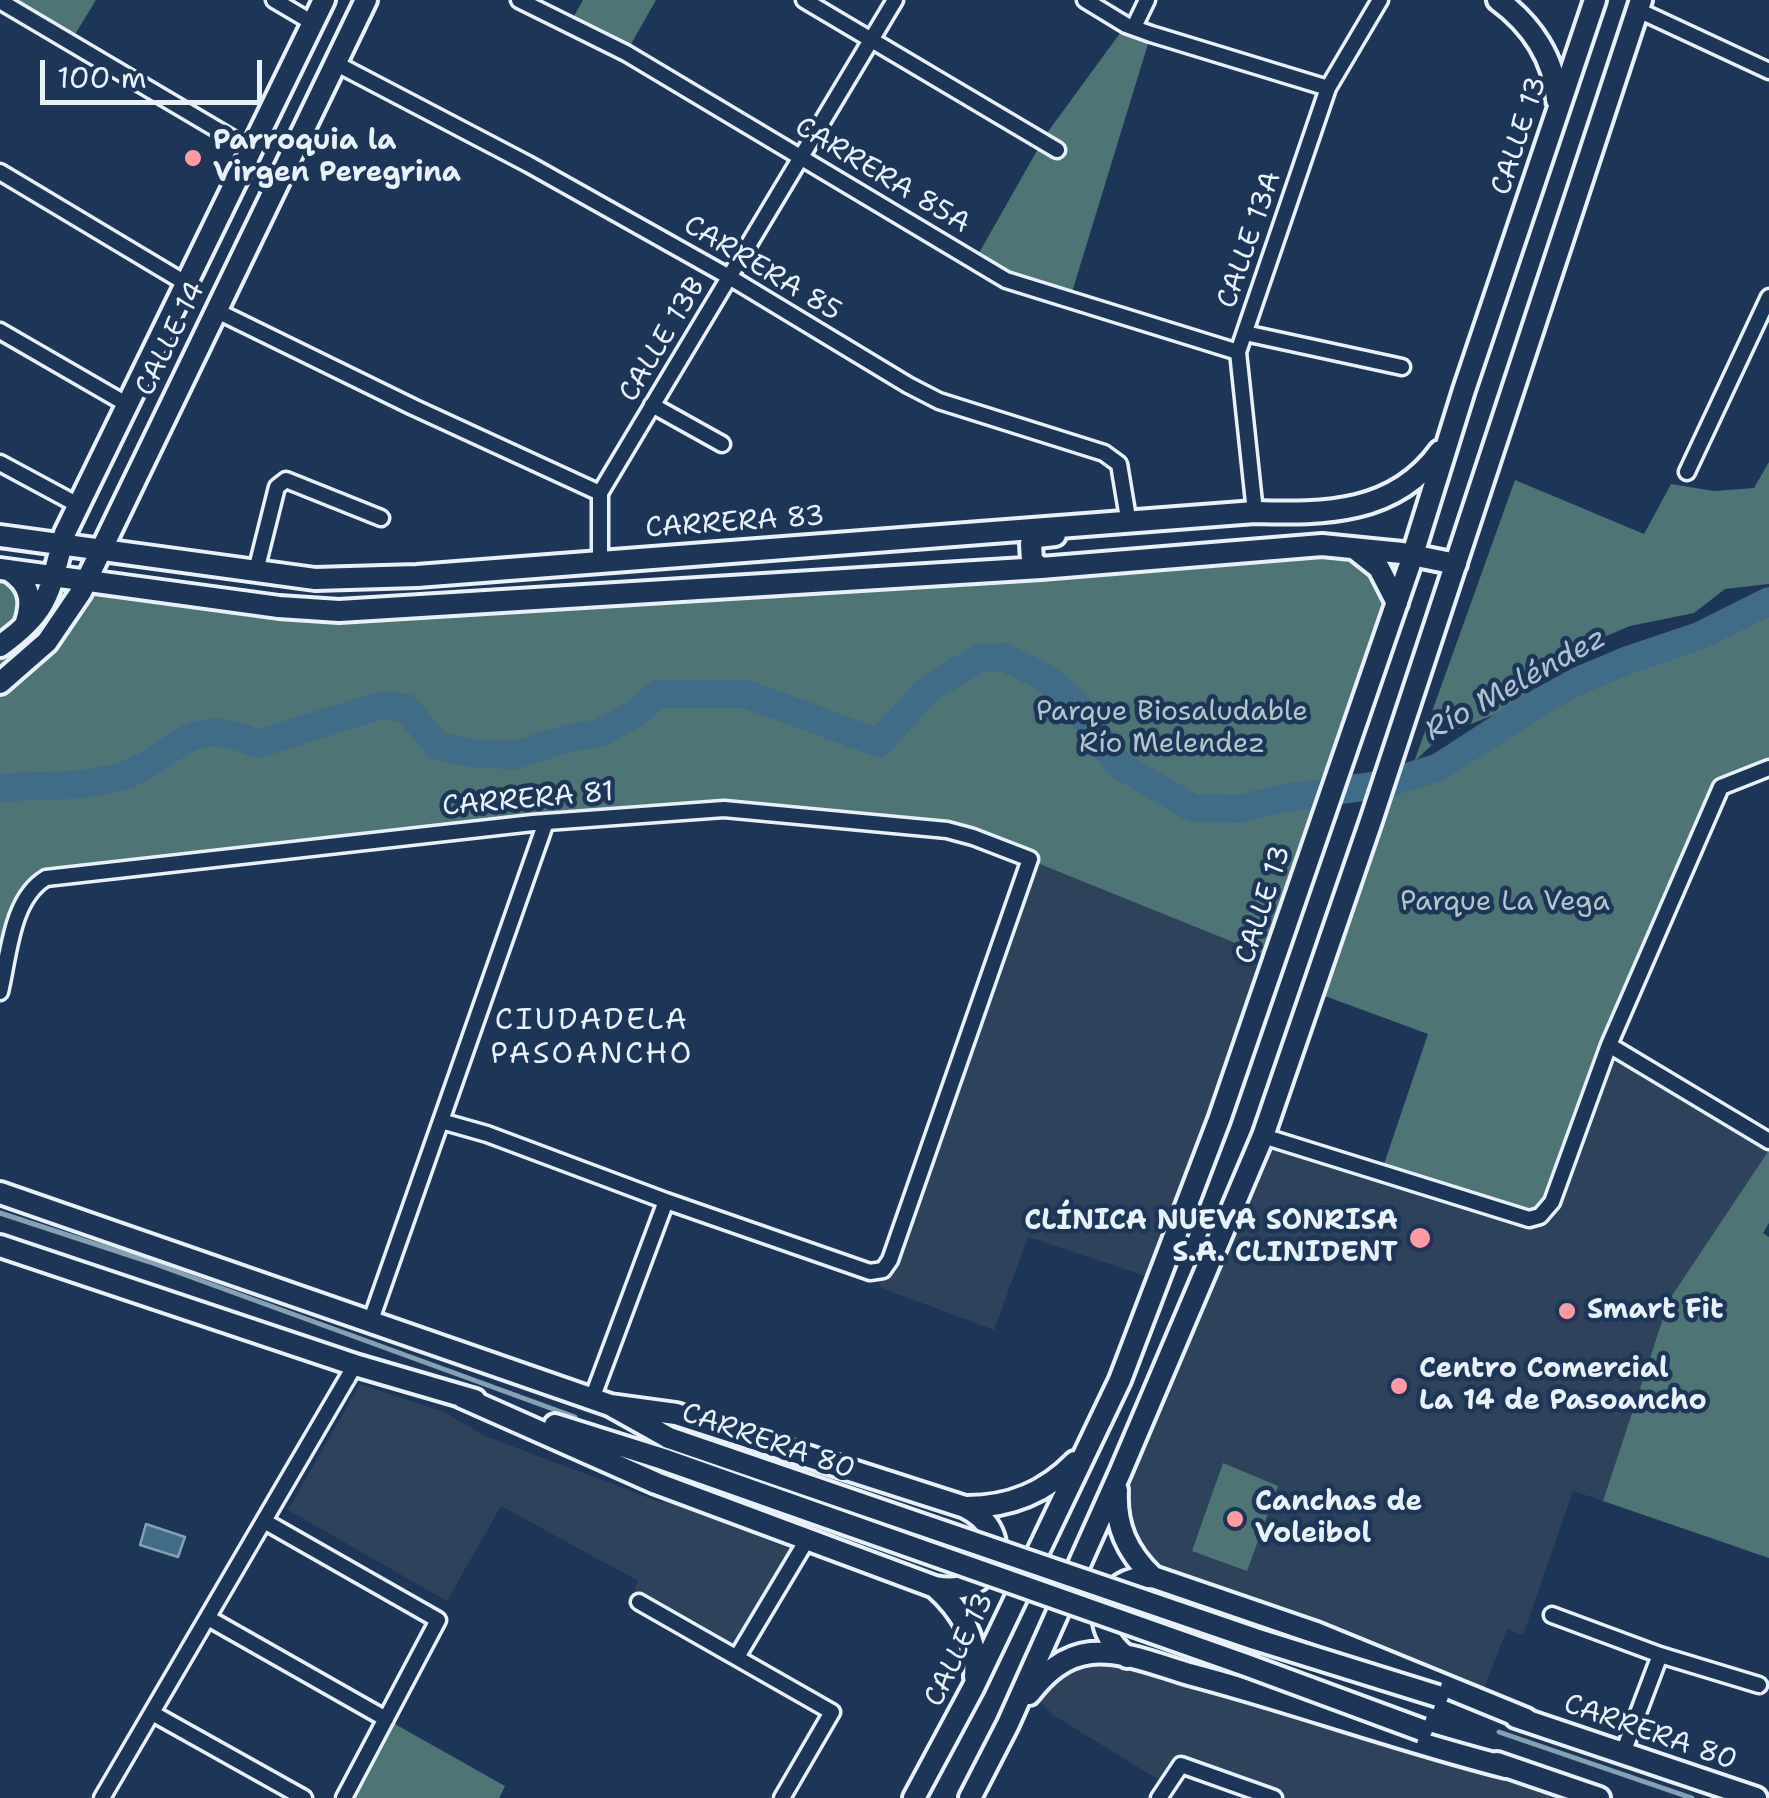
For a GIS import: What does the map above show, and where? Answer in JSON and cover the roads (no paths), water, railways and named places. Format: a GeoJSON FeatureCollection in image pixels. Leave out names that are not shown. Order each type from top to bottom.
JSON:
{"type":"FeatureCollection","features":[{"type":"Feature","properties":{"kind":"main road","name":"CALLE 14"},"geometry":{"type":"LineString","coordinates":[[0,646],[25,626],[46,601],[62,544],[78,506],[324,0]]}},
{"type":"Feature","properties":{"kind":"main road","name":"CALLE 14"},"geometry":{"type":"LineString","coordinates":[[0,683],[54,634],[86,580],[366,0]]}},
{"type":"Feature","properties":{"kind":"main road"},"geometry":{"type":"LineString","coordinates":[[1498,0],[1519,18],[1546,53],[1556,82],[1556,112]]}},
{"type":"Feature","properties":{"kind":"main road","name":"CALLE 13"},"geometry":{"type":"LineString","coordinates":[[914,1798],[973,1688],[1120,1380],[1219,1120],[1413,556],[1595,0]]}},
{"type":"Feature","properties":{"kind":"main road"},"geometry":{"type":"LineString","coordinates":[[970,1798],[1008,1724],[1120,1473],[1264,1136],[1372,822],[1640,5]]}},
{"type":"Feature","properties":{"kind":"main road","name":"CARRERA 83"},"geometry":{"type":"LineString","coordinates":[[0,536],[340,580],[1255,512],[1320,514],[1364,506],[1398,491],[1426,468],[1450,437]]}},
{"type":"Feature","properties":{"kind":"main road"},"geometry":{"type":"LineString","coordinates":[[1320,514],[1322,545]]}},
{"type":"Feature","properties":{"kind":"main road"},"geometry":{"type":"LineString","coordinates":[[1041,568],[1032,561],[1031,544],[1037,538],[1064,534],[1070,528]]}},
{"type":"Feature","properties":{"kind":"main road"},"geometry":{"type":"LineString","coordinates":[[962,572],[966,566],[995,564],[1002,558],[1004,544],[992,532]]}},
{"type":"Feature","properties":{"kind":"main road"},"geometry":{"type":"LineString","coordinates":[[5,570],[279,607],[339,611],[1041,568],[1322,545],[1456,564]]}},
{"type":"Feature","properties":{"kind":"main road"},"geometry":{"type":"LineString","coordinates":[[1354,548],[1379,568],[1396,603]]}},
{"type":"Feature","properties":{"kind":"main road"},"geometry":{"type":"LineString","coordinates":[[5,570],[20,578],[29,594],[25,626]]}},
{"type":"Feature","properties":{"kind":"main road"},"geometry":{"type":"LineString","coordinates":[[279,607],[294,602],[299,592],[296,582],[285,575]]}},
{"type":"Feature","properties":{"kind":"main road"},"geometry":{"type":"LineString","coordinates":[[339,611],[326,604],[323,595],[326,586],[340,580]]}},
{"type":"Feature","properties":{"kind":"main road","name":"CARRERA 80"},"geometry":{"type":"LineString","coordinates":[[0,1193],[601,1402],[669,1438],[1236,1632],[1438,1696],[1526,1719]]}},
{"type":"Feature","properties":{"kind":"main road","name":"CARRERA 80"},"geometry":{"type":"LineString","coordinates":[[0,1246],[355,1365],[663,1459],[1227,1658],[1422,1730],[1506,1767]]}},
{"type":"Feature","properties":{"kind":"main road"},"geometry":{"type":"LineString","coordinates":[[462,1396],[656,1482],[934,1587],[967,1588],[981,1580],[990,1567],[995,1552],[993,1536],[986,1522],[965,1507],[676,1414],[601,1402]]}},
{"type":"Feature","properties":{"kind":"main road"},"geometry":{"type":"LineString","coordinates":[[965,1507],[1000,1505],[1034,1494],[1063,1475],[1087,1447]]}},
{"type":"Feature","properties":{"kind":"main road"},"geometry":{"type":"LineString","coordinates":[[1120,1473],[1116,1506],[1119,1523],[1132,1553],[1153,1576]]}},
{"type":"Feature","properties":{"kind":"main road"},"geometry":{"type":"LineString","coordinates":[[1127,1657],[1108,1638],[1103,1612],[1107,1599],[1126,1580],[1153,1576]]}},
{"type":"Feature","properties":{"kind":"main road","name":"CARRERA 80"},"geometry":{"type":"LineString","coordinates":[[1153,1576],[1309,1631],[1526,1719],[1756,1798]]}},
{"type":"Feature","properties":{"kind":"main road"},"geometry":{"type":"LineString","coordinates":[[934,1587],[962,1615],[970,1634],[976,1670],[973,1688]]}},
{"type":"Feature","properties":{"kind":"main road","name":"CARRERA 80"},"geometry":{"type":"LineString","coordinates":[[1008,1724],[1052,1668],[1094,1653],[1127,1657],[1239,1687],[1598,1798]]}},
{"type":"Feature","properties":{"kind":"street"},"geometry":{"type":"LineString","coordinates":[[274,0],[313,23]]}},
{"type":"Feature","properties":{"kind":"street","name":"CARRERA 85A"},"geometry":{"type":"LineString","coordinates":[[519,0],[626,53],[1006,280],[1238,352]]}},
{"type":"Feature","properties":{"kind":"street"},"geometry":{"type":"LineString","coordinates":[[804,0],[1057,150]]}},
{"type":"Feature","properties":{"kind":"street","name":"CALLE 13B"},"geometry":{"type":"LineString","coordinates":[[600,493],[895,0]]}},
{"type":"Feature","properties":{"kind":"street"},"geometry":{"type":"LineString","coordinates":[[1085,0],[1134,28],[1328,88]]}},
{"type":"Feature","properties":{"kind":"street"},"geometry":{"type":"LineString","coordinates":[[1134,28],[1146,0]]}},
{"type":"Feature","properties":{"kind":"street","name":"CALLE 13A"},"geometry":{"type":"LineString","coordinates":[[1255,512],[1238,352],[1328,88],[1380,0]]}},
{"type":"Feature","properties":{"kind":"street"},"geometry":{"type":"LineString","coordinates":[[0,1],[252,150]]}},
{"type":"Feature","properties":{"kind":"street"},"geometry":{"type":"LineString","coordinates":[[1640,5],[1769,71]]}},
{"type":"Feature","properties":{"kind":"street","name":"CARRERA 85"},"geometry":{"type":"LineString","coordinates":[[336,64],[528,164],[731,278],[908,385],[939,400],[1104,453],[1119,464],[1130,524]]}},
{"type":"Feature","properties":{"kind":"street"},"geometry":{"type":"LineString","coordinates":[[0,172],[187,284]]}},
{"type":"Feature","properties":{"kind":"street"},"geometry":{"type":"LineString","coordinates":[[1687,472],[1769,297]]}},
{"type":"Feature","properties":{"kind":"street"},"geometry":{"type":"LineString","coordinates":[[216,310],[413,408],[600,493],[600,560]]}},
{"type":"Feature","properties":{"kind":"street"},"geometry":{"type":"LineString","coordinates":[[0,331],[128,405]]}},
{"type":"Feature","properties":{"kind":"street"},"geometry":{"type":"LineString","coordinates":[[1244,333],[1402,367]]}},
{"type":"Feature","properties":{"kind":"street"},"geometry":{"type":"LineString","coordinates":[[652,406],[722,444]]}},
{"type":"Feature","properties":{"kind":"street"},"geometry":{"type":"LineString","coordinates":[[0,462],[78,506]]}},
{"type":"Feature","properties":{"kind":"street"},"geometry":{"type":"LineString","coordinates":[[256,571],[278,487],[286,480],[381,518]]}},
{"type":"Feature","properties":{"kind":"street"},"geometry":{"type":"LineString","coordinates":[[1264,1136],[1530,1219],[1540,1216],[1552,1202],[1609,1045],[1721,787],[1769,768]]}},
{"type":"Feature","properties":{"kind":"street","name":"CARRERA 81"},"geometry":{"type":"LineString","coordinates":[[0,992],[22,904],[29,888],[46,878],[546,822],[724,809],[947,830],[1030,859],[890,1260],[883,1270],[870,1272],[666,1201]]}},
{"type":"Feature","properties":{"kind":"street"},"geometry":{"type":"LineString","coordinates":[[371,1320],[546,822]]}},
{"type":"Feature","properties":{"kind":"street"},"geometry":{"type":"LineString","coordinates":[[1609,1045],[1769,1141]]}},
{"type":"Feature","properties":{"kind":"street"},"geometry":{"type":"LineString","coordinates":[[441,1121],[666,1201],[601,1402]]}},
{"type":"Feature","properties":{"kind":"street"},"geometry":{"type":"LineString","coordinates":[[102,1798],[355,1365]]}},
{"type":"Feature","properties":{"kind":"street"},"geometry":{"type":"LineString","coordinates":[[264,1521],[438,1620],[344,1798]]}},
{"type":"Feature","properties":{"kind":"street"},"geometry":{"type":"LineString","coordinates":[[737,1657],[808,1538]]}},
{"type":"Feature","properties":{"kind":"street"},"geometry":{"type":"LineString","coordinates":[[639,1602],[832,1712],[782,1798]]}},
{"type":"Feature","properties":{"kind":"street"},"geometry":{"type":"LineString","coordinates":[[1552,1614],[1660,1655],[1759,1684]]}},
{"type":"Feature","properties":{"kind":"street"},"geometry":{"type":"LineString","coordinates":[[208,1618],[386,1719]]}},
{"type":"Feature","properties":{"kind":"street"},"geometry":{"type":"LineString","coordinates":[[1623,1752],[1660,1655]]}},
{"type":"Feature","properties":{"kind":"street"},"geometry":{"type":"LineString","coordinates":[[152,1712],[304,1798]]}},
{"type":"Feature","properties":{"kind":"street"},"geometry":{"type":"LineString","coordinates":[[1159,1798],[1180,1765],[1274,1798]]}},
{"type":"Feature","properties":{"kind":"waterway","name":"Río Meléndez"},"geometry":{"type":"LineString","coordinates":[[0,788],[71,785],[115,778],[136,771],[196,736],[232,735],[257,744],[382,705],[406,708],[438,746],[476,754],[516,755],[569,738],[600,733],[635,714],[658,694],[746,694],[879,743],[928,689],[980,658],[1004,657],[1046,678],[1074,702],[1119,765],[1193,808],[1238,809],[1385,784],[1439,767],[1578,681],[1699,636],[1769,601]]}},
{"type":"Feature","properties":{"kind":"waterway"},"geometry":{"type":"LineString","coordinates":[[0,1213],[150,1262],[575,1417]]}},
{"type":"Feature","properties":{"kind":"waterway"},"geometry":{"type":"LineString","coordinates":[[1499,1732],[1692,1798]]}},
{"type":"Feature","properties":{"kind":"place","name":"Parroquia la Virgen Peregrina"},"geometry":{"type":"Point","coordinates":[193,158]}},
{"type":"Feature","properties":{"kind":"place","name":"CLÍNICA NUEVA SONRISA S.A. CLINIDENT"},"geometry":{"type":"Point","coordinates":[1420,1238]}},
{"type":"Feature","properties":{"kind":"place","name":"Smart Fit"},"geometry":{"type":"Point","coordinates":[1567,1311]}},
{"type":"Feature","properties":{"kind":"place","name":"Centro Comercial La 14 de Pasoancho"},"geometry":{"type":"Point","coordinates":[1399,1386]}},
{"type":"Feature","properties":{"kind":"place","name":"Canchas de Voleibol"},"geometry":{"type":"Point","coordinates":[1235,1519]}},
{"type":"Feature","properties":{"kind":"district","name":"CIUDADELA PASOANCHO"},"geometry":{"type":"Point","coordinates":[592,1038]}},
{"type":"Feature","properties":{"kind":"park label","name":"Parque Biosaludable Río Melendez"},"geometry":{"type":"Point","coordinates":[1172,729]}},
{"type":"Feature","properties":{"kind":"park label","name":"Parque La Vega"},"geometry":{"type":"Point","coordinates":[1505,903]}}]}
